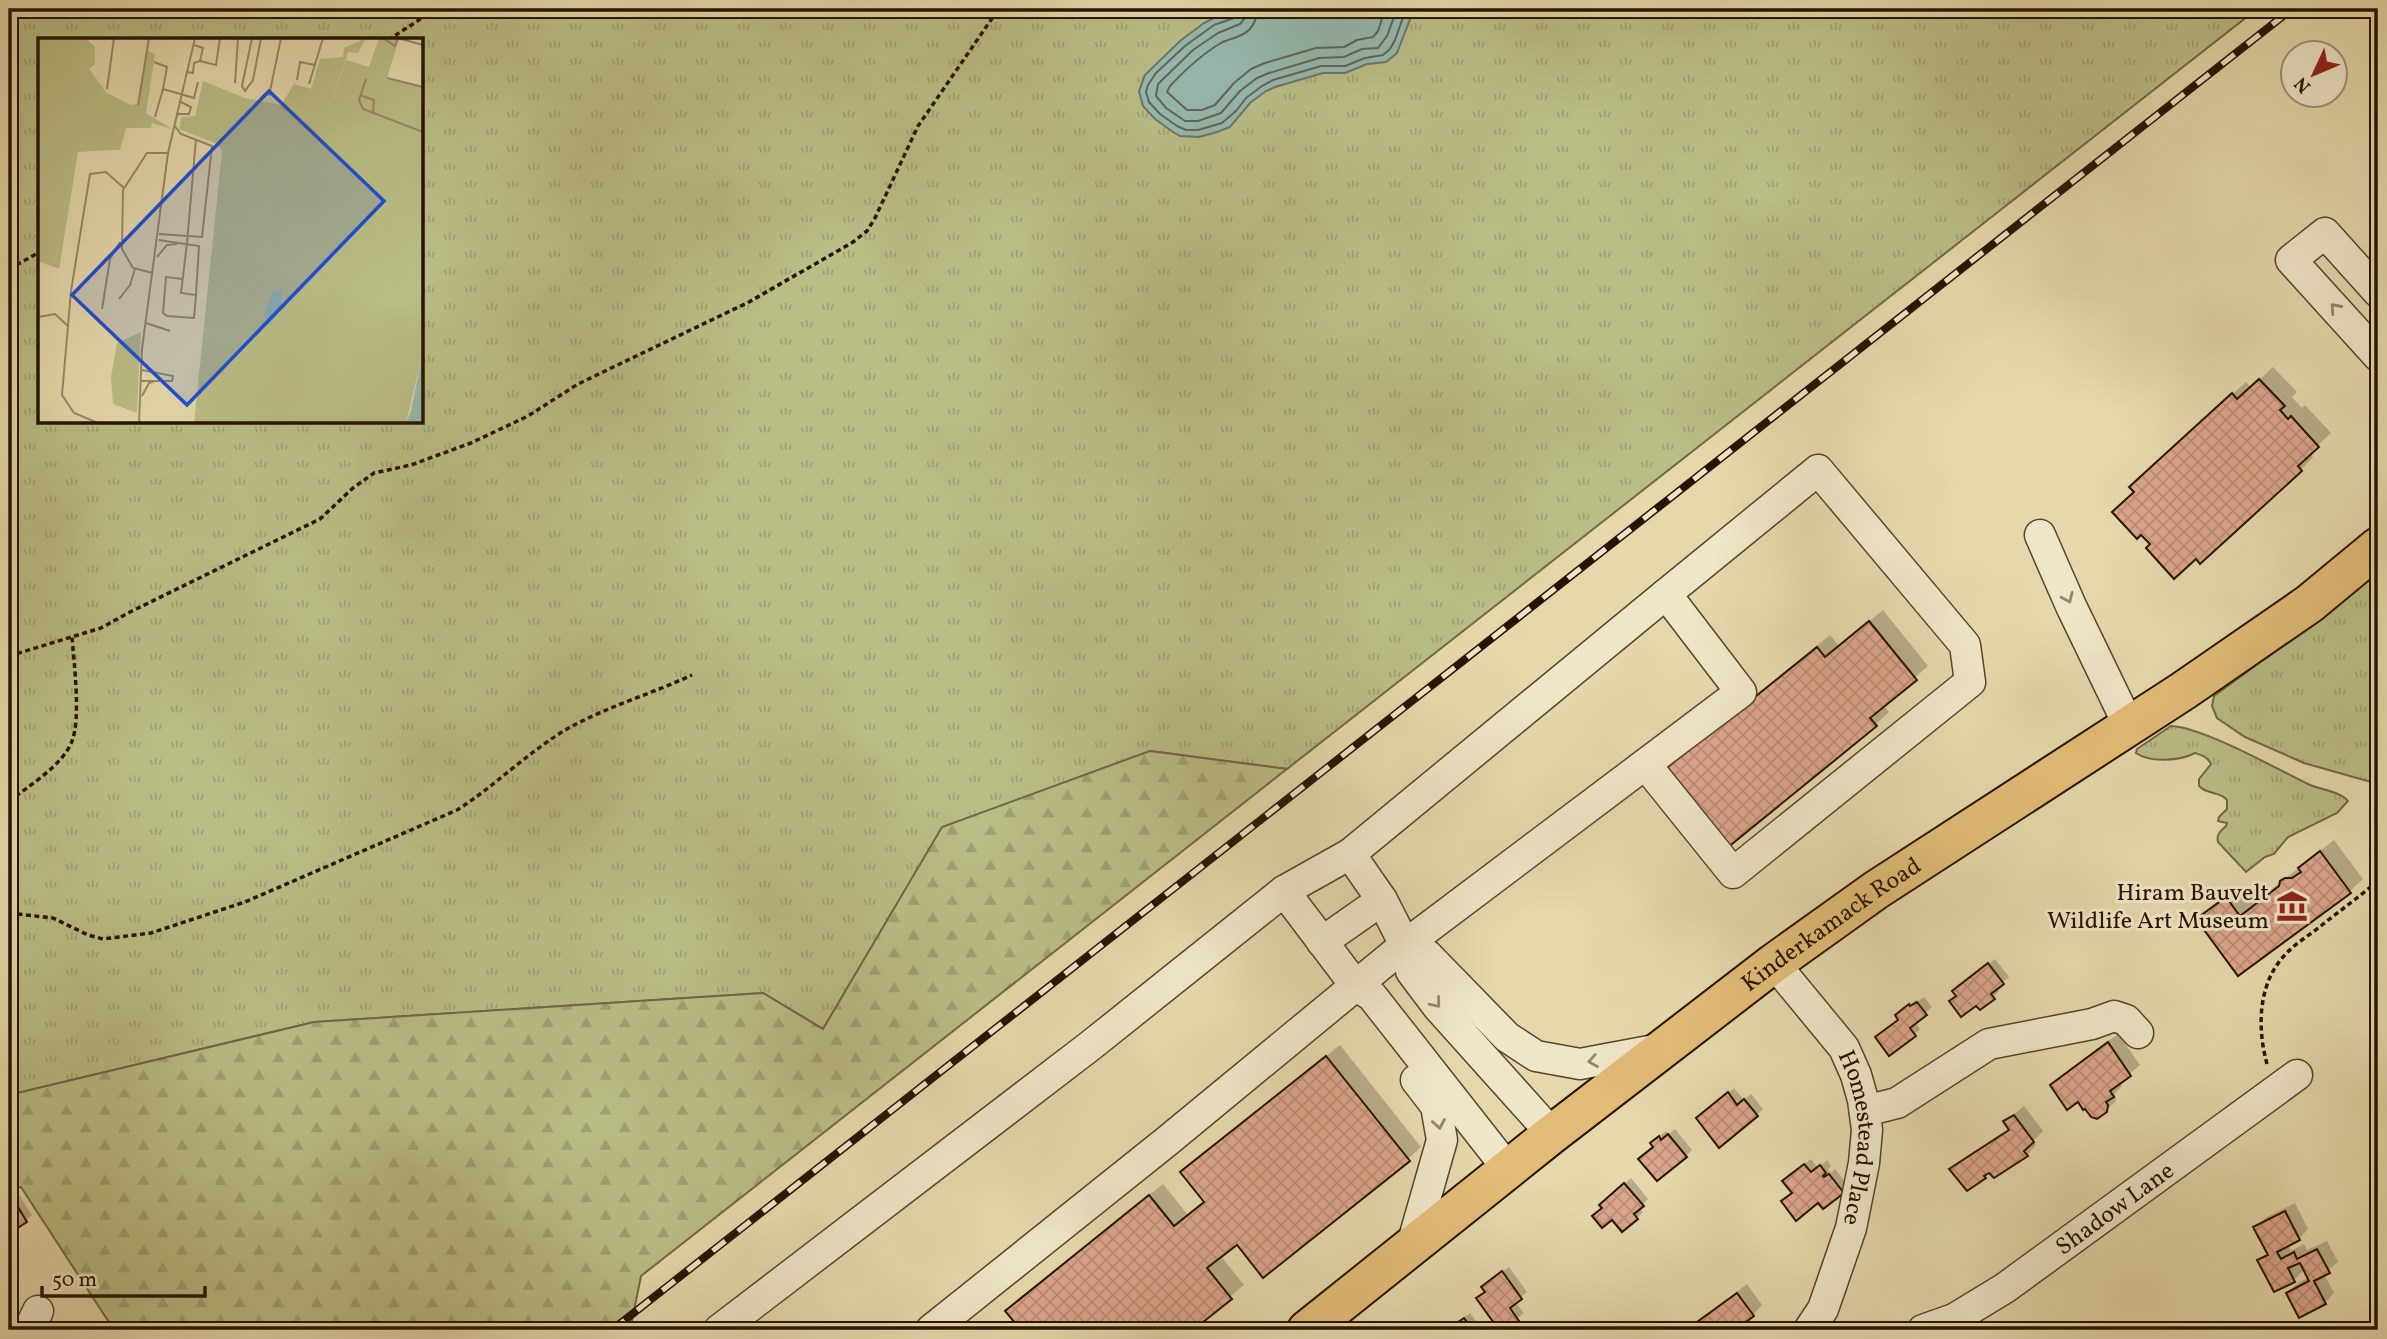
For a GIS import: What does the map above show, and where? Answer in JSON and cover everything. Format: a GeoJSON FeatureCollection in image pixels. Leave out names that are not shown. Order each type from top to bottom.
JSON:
{"type":"FeatureCollection","features":[{"type":"Feature","properties":{"kind":"main road","name":"Kinderkamack Road"},"geometry":{"type":"LineString","coordinates":[[1307,1330],[1660,1049],[1774,963],[1876,890],[2129,726],[2309,604],[2378,547]]}},
{"type":"Feature","properties":{"kind":"street"},"geometry":{"type":"LineString","coordinates":[[2378,292],[2325,233],[2291,260],[2378,356]]}},
{"type":"Feature","properties":{"kind":"street"},"geometry":{"type":"LineString","coordinates":[[719,1330],[1090,1046],[1284,891],[1350,854],[1818,470],[1965,645],[1970,682],[1733,873],[1646,765]]}},
{"type":"Feature","properties":{"kind":"street"},"geometry":{"type":"LineString","coordinates":[[2040,535],[2129,726]]}},
{"type":"Feature","properties":{"kind":"street"},"geometry":{"type":"LineString","coordinates":[[931,1330],[1166,1142],[1405,945],[1741,692],[1666,594]]}},
{"type":"Feature","properties":{"kind":"street"},"geometry":{"type":"LineString","coordinates":[[1350,854],[1382,900],[1405,945],[1410,971],[1438,1007],[1552,1134]]}},
{"type":"Feature","properties":{"kind":"street"},"geometry":{"type":"LineString","coordinates":[[1284,891],[1355,985],[1372,996],[1508,1169]]}},
{"type":"Feature","properties":{"kind":"street"},"geometry":{"type":"LineString","coordinates":[[1322,943],[1382,900]]}},
{"type":"Feature","properties":{"kind":"street"},"geometry":{"type":"LineString","coordinates":[[1405,945],[1427,955],[1507,1037],[1536,1056],[1580,1064],[1660,1049]]}},
{"type":"Feature","properties":{"kind":"street","name":"Homestead Place"},"geometry":{"type":"LineString","coordinates":[[1774,963],[1843,1048],[1856,1075],[1867,1130],[1864,1163],[1851,1228],[1823,1309],[1809,1330]]}},
{"type":"Feature","properties":{"kind":"street"},"geometry":{"type":"LineString","coordinates":[[1355,985],[1357,1005],[1436,1106],[1442,1140],[1412,1245]]}},
{"type":"Feature","properties":{"kind":"street"},"geometry":{"type":"LineString","coordinates":[[1865,1111],[1897,1103],[1989,1044],[2092,1024],[2113,1016],[2126,1020],[2138,1033]]}},
{"type":"Feature","properties":{"kind":"street","name":"Shadow Lane"},"geometry":{"type":"LineString","coordinates":[[1923,1330],[1954,1319],[2005,1288],[2289,1081]]}},
{"type":"Feature","properties":{"kind":"path"},"geometry":{"type":"LineString","coordinates":[[391,38],[436,9]]}},
{"type":"Feature","properties":{"kind":"path"},"geometry":{"type":"LineString","coordinates":[[9,656],[101,628],[320,519],[353,488],[374,473],[411,465],[471,443],[528,416],[578,384],[749,302],[853,242],[867,231],[875,218],[918,126],[934,100],[993,17],[1002,9]]}},
{"type":"Feature","properties":{"kind":"path"},"geometry":{"type":"LineString","coordinates":[[9,269],[38,253]]}},
{"type":"Feature","properties":{"kind":"path"},"geometry":{"type":"LineString","coordinates":[[9,801],[56,763],[73,740],[76,701],[72,637]]}},
{"type":"Feature","properties":{"kind":"path"},"geometry":{"type":"LineString","coordinates":[[9,913],[53,918],[88,935],[103,939],[151,933],[245,902],[457,810],[565,730],[692,675]]}},
{"type":"Feature","properties":{"kind":"path"},"geometry":{"type":"LineString","coordinates":[[2289,1081],[2268,1066],[2262,1036],[2262,1004],[2268,979],[2290,950],[2378,881]]}},
{"type":"Feature","properties":{"kind":"green space"},"geometry":{"type":"Polygon","coordinates":[[[9,9],[2257,9],[1287,769],[1150,751],[942,828],[823,1029],[763,993],[315,1022],[9,1095],[9,9]]]}},
{"type":"Feature","properties":{"kind":"green space"},"geometry":{"type":"Polygon","coordinates":[[[2378,567],[2378,784],[2304,763],[2245,737],[2217,718],[2212,706],[2214,696],[2318,620],[2378,567]]]}},
{"type":"Feature","properties":{"kind":"green space"},"geometry":{"type":"Polygon","coordinates":[[[2171,726],[2185,728],[2220,741],[2348,801],[2337,813],[2288,837],[2274,854],[2265,857],[2246,872],[2218,842],[2218,835],[2227,823],[2218,821],[2227,809],[2227,800],[2199,786],[2199,779],[2211,764],[2208,760],[2195,753],[2165,760],[2136,753],[2137,749],[2171,726]]]}},
{"type":"Feature","properties":{"kind":"green space"},"geometry":{"type":"Polygon","coordinates":[[[1150,751],[1287,769],[641,1276],[630,1330],[114,1330],[21,1187],[9,1189],[9,1095],[314,1022],[763,993],[823,1029],[942,827],[1150,751]]]}},
{"type":"Feature","properties":{"kind":"water"},"geometry":{"type":"Polygon","coordinates":[[[1245,9],[1414,9],[1397,53],[1386,62],[1367,64],[1345,73],[1323,73],[1275,87],[1250,103],[1230,127],[1199,137],[1180,136],[1155,119],[1143,106],[1139,91],[1145,75],[1180,41],[1204,23],[1222,14],[1245,9]]]}},
{"type":"Feature","properties":{"kind":"building"},"geometry":{"type":"Polygon","coordinates":[[[2259,379],[2285,406],[2280,410],[2288,419],[2291,416],[2319,447],[2298,466],[2302,471],[2200,564],[2196,559],[2174,579],[2146,548],[2150,544],[2141,535],[2137,539],[2112,512],[2134,492],[2129,487],[2232,393],[2237,399],[2259,379]]]}},
{"type":"Feature","properties":{"kind":"building"},"geometry":{"type":"Polygon","coordinates":[[[1869,621],[1917,680],[1870,718],[1877,726],[1727,848],[1664,770],[1817,647],[1825,657],[1869,621]]]}},
{"type":"Feature","properties":{"kind":"building","name":"Hiram Bauvelt Wildlife Art Museum"},"geometry":{"type":"Polygon","coordinates":[[[2320,851],[2351,893],[2238,976],[2196,919],[2226,897],[2240,916],[2279,886],[2280,881],[2301,872],[2298,868],[2320,851]]]}},
{"type":"Feature","properties":{"kind":"building"},"geometry":{"type":"Polygon","coordinates":[[[1988,963],[2004,984],[1991,994],[1995,999],[1980,1010],[1976,1006],[1961,1017],[1949,1001],[1956,996],[1952,991],[1988,963]]]}},
{"type":"Feature","properties":{"kind":"building"},"geometry":{"type":"Polygon","coordinates":[[[1917,1002],[1927,1015],[1910,1028],[1916,1036],[1889,1056],[1875,1037],[1898,1020],[1895,1015],[1909,1004],[1910,1006],[1917,1002]]]}},
{"type":"Feature","properties":{"kind":"building"},"geometry":{"type":"Polygon","coordinates":[[[2108,1042],[2131,1076],[2110,1091],[2114,1097],[2106,1102],[2107,1112],[2097,1119],[2083,1110],[2078,1102],[2067,1110],[2050,1085],[2108,1042]]]}},
{"type":"Feature","properties":{"kind":"building"},"geometry":{"type":"Polygon","coordinates":[[[1326,1056],[1410,1161],[1263,1278],[1237,1245],[1207,1268],[1232,1299],[1193,1330],[1021,1330],[1005,1311],[1149,1195],[1174,1226],[1204,1202],[1180,1172],[1326,1056]]]}},
{"type":"Feature","properties":{"kind":"building"},"geometry":{"type":"Polygon","coordinates":[[[1728,1092],[1737,1105],[1744,1099],[1758,1116],[1719,1148],[1696,1118],[1728,1092]]]}},
{"type":"Feature","properties":{"kind":"building"},"geometry":{"type":"Polygon","coordinates":[[[2014,1115],[2034,1142],[2024,1151],[2028,1156],[1994,1178],[1989,1173],[1967,1191],[1949,1169],[2009,1130],[2003,1121],[2014,1115]]]}},
{"type":"Feature","properties":{"kind":"building"},"geometry":{"type":"Polygon","coordinates":[[[1668,1134],[1687,1157],[1657,1181],[1638,1159],[1653,1147],[1650,1143],[1659,1136],[1661,1140],[1668,1134]]]}},
{"type":"Feature","properties":{"kind":"building"},"geometry":{"type":"Polygon","coordinates":[[[1804,1164],[1811,1172],[1820,1165],[1826,1173],[1823,1176],[1829,1174],[1844,1193],[1823,1209],[1818,1203],[1796,1221],[1781,1201],[1792,1193],[1782,1181],[1804,1164]]]}},
{"type":"Feature","properties":{"kind":"building"},"geometry":{"type":"Polygon","coordinates":[[[1624,1183],[1644,1206],[1634,1214],[1638,1219],[1622,1232],[1612,1220],[1602,1228],[1592,1216],[1602,1208],[1599,1205],[1624,1183]]]}},
{"type":"Feature","properties":{"kind":"building"},"geometry":{"type":"Polygon","coordinates":[[[12,1197],[27,1222],[13,1231],[15,1234],[9,1238],[9,1199],[12,1197]]]}},
{"type":"Feature","properties":{"kind":"building"},"geometry":{"type":"Polygon","coordinates":[[[2285,1211],[2300,1240],[2277,1252],[2281,1259],[2294,1252],[2297,1259],[2317,1249],[2330,1273],[2314,1281],[2326,1304],[2299,1318],[2286,1293],[2309,1281],[2300,1263],[2288,1268],[2295,1282],[2274,1292],[2257,1260],[2268,1255],[2253,1227],[2285,1211]]]}},
{"type":"Feature","properties":{"kind":"building"},"geometry":{"type":"Polygon","coordinates":[[[1502,1271],[1522,1299],[1510,1308],[1519,1321],[1506,1330],[1499,1330],[1476,1298],[1485,1292],[1481,1287],[1502,1271]]]}},
{"type":"Feature","properties":{"kind":"building"},"geometry":{"type":"Polygon","coordinates":[[[1737,1293],[1754,1316],[1735,1330],[1686,1330],[1737,1293]]]}},
{"type":"Feature","properties":{"kind":"building"},"geometry":{"type":"Polygon","coordinates":[[[1464,1318],[1473,1330],[1446,1330],[1464,1318]]]}},
{"type":"Feature","properties":{"kind":"railway"},"geometry":{"type":"LineString","coordinates":[[612,1330],[2292,9]]}},
{"type":"Feature","properties":{"kind":"place","name":"Hiram Bauvelt Wildlife Art Museum"},"geometry":{"type":"Point","coordinates":[2292,906]}}]}
